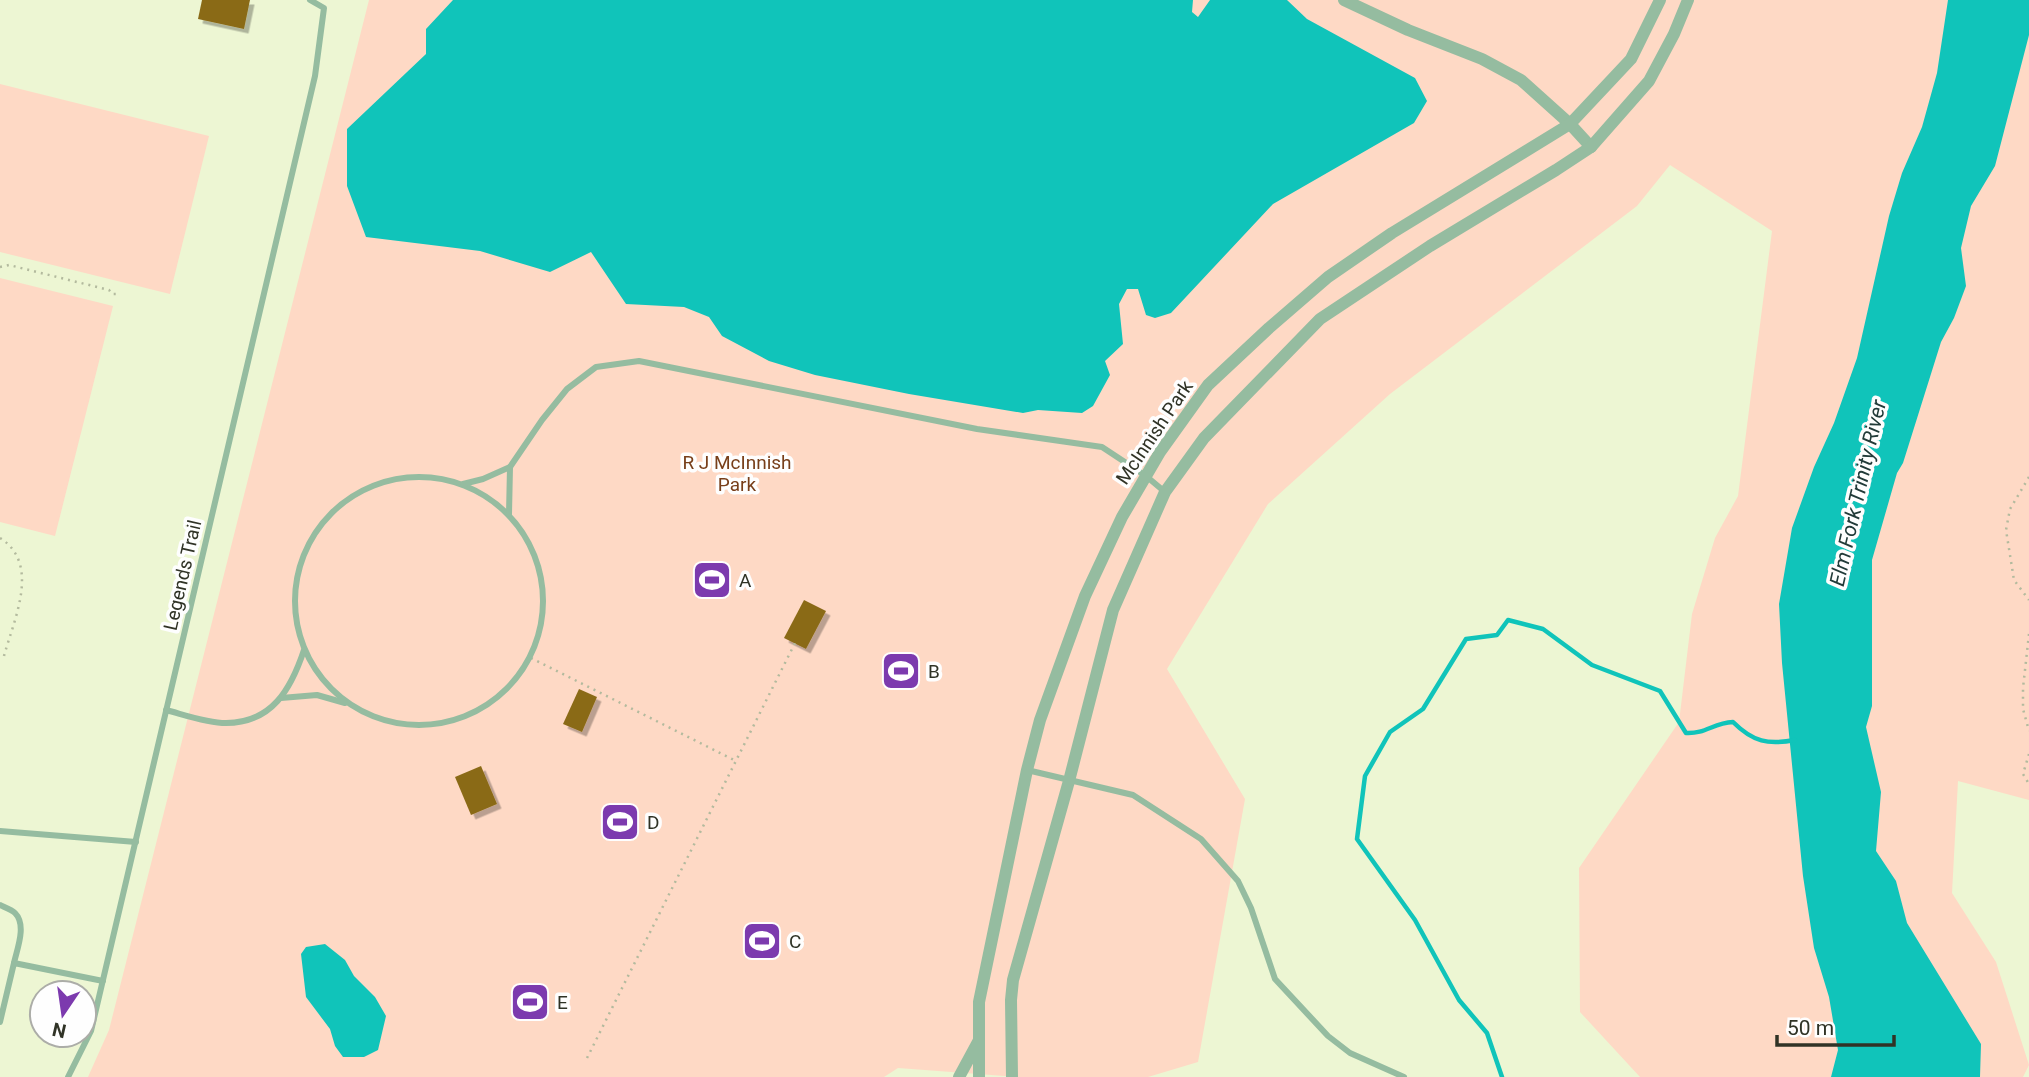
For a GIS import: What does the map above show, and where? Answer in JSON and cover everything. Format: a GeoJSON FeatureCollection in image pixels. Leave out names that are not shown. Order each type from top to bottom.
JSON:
{"type":"FeatureCollection","features":[{"type":"Feature","properties":{"kind":"street"},"geometry":{"type":"LineString","coordinates":[[1343,0],[1408,30],[1482,59],[1521,80],[1591,146]]}},
{"type":"Feature","properties":{"kind":"street","name":"McInnish Park"},"geometry":{"type":"LineString","coordinates":[[979,1077],[979,1002],[1027,770],[1040,720],[1085,596],[1122,517],[1160,452],[1208,385],[1328,277],[1392,233],[1570,124],[1632,59],[1660,0]]}},
{"type":"Feature","properties":{"kind":"street"},"geometry":{"type":"LineString","coordinates":[[1012,1077],[1013,980],[1069,781],[1113,610],[1165,492],[1204,438],[1320,319],[1430,246],[1591,146],[1649,81],[1674,34],[1688,0]]}},
{"type":"Feature","properties":{"kind":"street"},"geometry":{"type":"LineString","coordinates":[[958,1077],[979,1040]]}},
{"type":"Feature","properties":{"kind":"lane"},"geometry":{"type":"LineString","coordinates":[[310,0],[325,4]]}},
{"type":"Feature","properties":{"kind":"lane","name":"Legends Trail"},"geometry":{"type":"LineString","coordinates":[[68,1077],[91,1031],[103,981],[315,76],[325,4]]}},
{"type":"Feature","properties":{"kind":"lane"},"geometry":{"type":"LineString","coordinates":[[463,484],[483,479],[510,467],[567,389],[596,367],[639,361],[977,429],[1102,447],[1165,492]]}},
{"type":"Feature","properties":{"kind":"lane"},"geometry":{"type":"LineString","coordinates":[[509,514],[510,467]]}},
{"type":"Feature","properties":{"kind":"lane"},"geometry":{"type":"LineString","coordinates":[[281,698],[317,695],[349,704],[380,719],[415,725],[450,722],[482,708],[510,687],[531,658],[541,629],[543,588],[540,567],[528,538],[509,514],[487,496],[463,484],[433,477],[402,477],[372,485],[345,500],[323,521],[306,547],[296,581],[295,616],[304,650],[323,680],[349,704]]}},
{"type":"Feature","properties":{"kind":"lane"},"geometry":{"type":"LineString","coordinates":[[166,710],[225,723],[257,718],[281,698],[294,679],[304,650]]}},
{"type":"Feature","properties":{"kind":"lane"},"geometry":{"type":"LineString","coordinates":[[1027,770],[1133,795],[1201,839],[1238,881],[1251,908],[1275,979],[1328,1036],[1350,1053],[1404,1077]]}},
{"type":"Feature","properties":{"kind":"lane"},"geometry":{"type":"LineString","coordinates":[[0,831],[136,842]]}},
{"type":"Feature","properties":{"kind":"lane"},"geometry":{"type":"LineString","coordinates":[[0,905],[16,914],[21,932],[0,1022]]}},
{"type":"Feature","properties":{"kind":"lane"},"geometry":{"type":"LineString","coordinates":[[14,963],[103,981]]}},
{"type":"Feature","properties":{"kind":"path"},"geometry":{"type":"LineString","coordinates":[[0,267],[9,265],[120,294]]}},
{"type":"Feature","properties":{"kind":"path"},"geometry":{"type":"LineString","coordinates":[[2029,477],[2010,509],[2006,530],[2014,580],[2029,600]]}},
{"type":"Feature","properties":{"kind":"path"},"geometry":{"type":"LineString","coordinates":[[0,538],[10,545],[23,570],[23,584],[4,656],[0,656]]}},
{"type":"Feature","properties":{"kind":"path"},"geometry":{"type":"LineString","coordinates":[[2029,634],[2023,709],[2029,731]]}},
{"type":"Feature","properties":{"kind":"path"},"geometry":{"type":"LineString","coordinates":[[587,1058],[795,643]]}},
{"type":"Feature","properties":{"kind":"path"},"geometry":{"type":"LineString","coordinates":[[531,658],[736,761]]}},
{"type":"Feature","properties":{"kind":"path"},"geometry":{"type":"LineString","coordinates":[[2029,754],[2023,774],[2029,784]]}},
{"type":"Feature","properties":{"kind":"green space","name":"R J McInnish Park"},"geometry":{"type":"Polygon","coordinates":[[[369,0],[2029,0],[2029,800],[1958,781],[1952,893],[1996,962],[2029,1065],[2023,1077],[1640,1077],[1580,1012],[1579,868],[1679,722],[1692,614],[1715,538],[1738,496],[1772,231],[1670,165],[1637,206],[1390,394],[1268,504],[1167,669],[1245,799],[1198,1062],[1148,1077],[1018,1077],[898,1068],[884,1077],[88,1077],[109,1030],[369,0]]]}},
{"type":"Feature","properties":{"kind":"green space"},"geometry":{"type":"Polygon","coordinates":[[[0,84],[209,136],[170,294],[0,252],[0,84]]]}},
{"type":"Feature","properties":{"kind":"green space"},"geometry":{"type":"Polygon","coordinates":[[[0,278],[113,306],[55,536],[0,522],[0,278]]]}},
{"type":"Feature","properties":{"kind":"water"},"geometry":{"type":"Polygon","coordinates":[[[453,0],[1193,0],[1192,12],[1198,17],[1210,0],[1287,0],[1307,19],[1415,78],[1427,101],[1414,123],[1273,204],[1171,313],[1155,318],[1146,315],[1138,289],[1127,289],[1119,304],[1123,344],[1105,361],[1110,375],[1093,406],[1082,413],[1038,410],[1023,413],[815,375],[769,361],[722,336],[709,317],[684,307],[626,304],[591,252],[550,272],[480,251],[366,237],[347,186],[347,129],[426,54],[426,29],[453,0]]]}},
{"type":"Feature","properties":{"kind":"water","name":"Elm Fork Trinity River"},"geometry":{"type":"Polygon","coordinates":[[[1948,0],[2029,0],[2029,35],[1995,166],[1971,206],[1961,248],[1966,286],[1941,342],[1903,463],[1897,473],[1872,560],[1872,706],[1866,727],[1881,792],[1876,851],[1896,881],[1907,923],[1981,1044],[1980,1077],[1831,1077],[1838,1050],[1829,997],[1814,948],[1803,876],[1782,663],[1779,604],[1792,528],[1857,358],[1889,216],[1902,173],[1922,127],[1937,73],[1948,0]]]}},
{"type":"Feature","properties":{"kind":"water"},"geometry":{"type":"Polygon","coordinates":[[[325,944],[345,960],[354,976],[375,997],[386,1016],[378,1050],[364,1057],[343,1057],[335,1046],[330,1029],[306,997],[301,954],[306,947],[325,944]]]}},
{"type":"Feature","properties":{"kind":"building"},"geometry":{"type":"Polygon","coordinates":[[[202,0],[250,0],[244,29],[198,19],[202,0]]]}},
{"type":"Feature","properties":{"kind":"building"},"geometry":{"type":"Polygon","coordinates":[[[804,600],[826,611],[806,649],[784,638],[804,600]]]}},
{"type":"Feature","properties":{"kind":"building"},"geometry":{"type":"Polygon","coordinates":[[[579,689],[597,697],[582,732],[563,724],[579,689]]]}},
{"type":"Feature","properties":{"kind":"building"},"geometry":{"type":"Polygon","coordinates":[[[481,766],[497,804],[471,815],[455,777],[481,766]]]}},
{"type":"Feature","properties":{"kind":"waterway"},"geometry":{"type":"LineString","coordinates":[[1502,1077],[1487,1033],[1459,1000],[1415,920],[1357,839],[1365,776],[1390,732],[1423,709],[1466,639],[1497,635],[1508,620],[1543,629],[1592,665],[1660,691],[1686,733],[1733,722],[1754,738],[1769,742],[1795,740]]}},
{"type":"Feature","properties":{"kind":"place","name":"A"},"geometry":{"type":"Point","coordinates":[712,580]}},
{"type":"Feature","properties":{"kind":"place","name":"B"},"geometry":{"type":"Point","coordinates":[901,671]}},
{"type":"Feature","properties":{"kind":"place","name":"D"},"geometry":{"type":"Point","coordinates":[620,822]}},
{"type":"Feature","properties":{"kind":"place","name":"C"},"geometry":{"type":"Point","coordinates":[762,941]}},
{"type":"Feature","properties":{"kind":"place","name":"E"},"geometry":{"type":"Point","coordinates":[530,1002]}}]}
